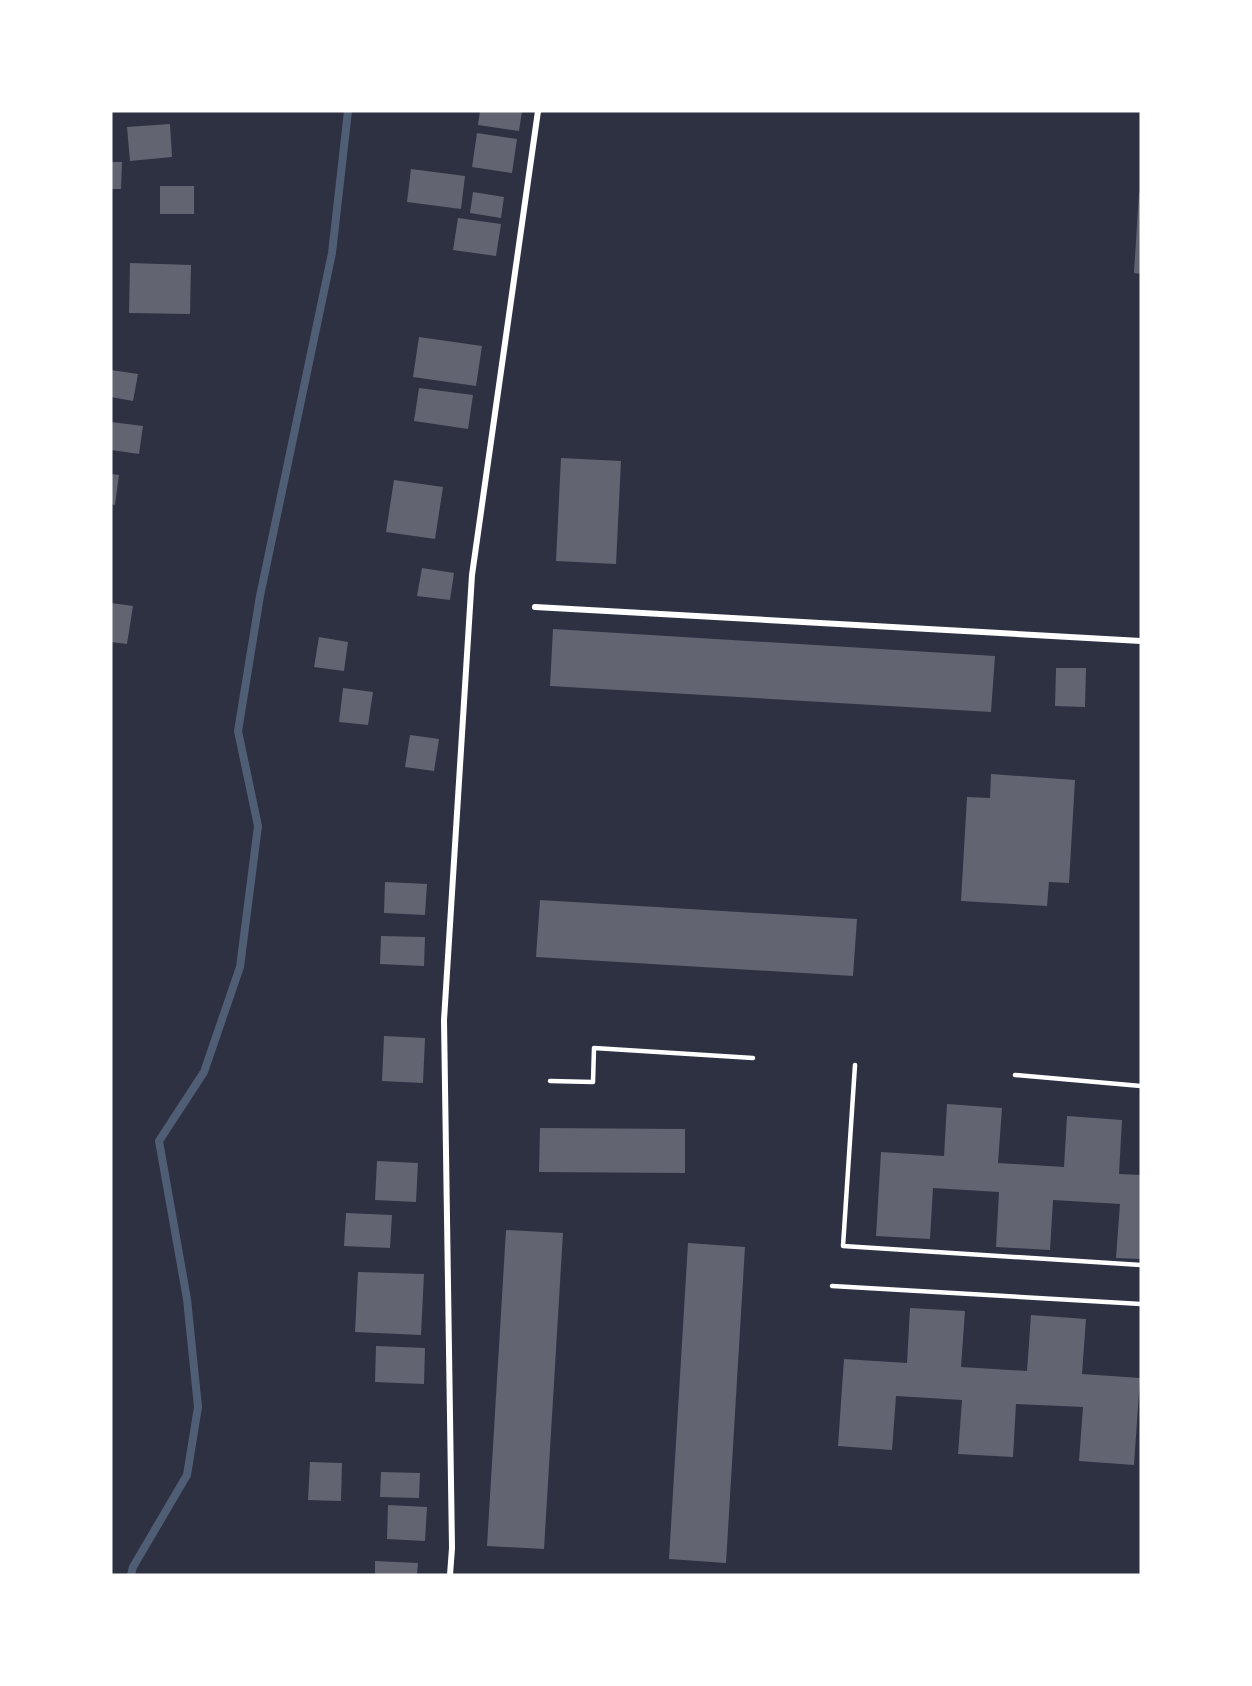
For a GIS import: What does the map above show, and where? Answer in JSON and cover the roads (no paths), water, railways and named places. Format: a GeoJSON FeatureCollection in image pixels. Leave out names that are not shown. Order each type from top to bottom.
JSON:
{"type":"FeatureCollection","features":[{"type":"Feature","properties":{"kind":"street"},"geometry":{"type":"LineString","coordinates":[[450,1575],[452,1548],[444,1020],[472,575],[538,111]]}},
{"type":"Feature","properties":{"kind":"street"},"geometry":{"type":"LineString","coordinates":[[535,607],[1141,641]]}},
{"type":"Feature","properties":{"kind":"lane"},"geometry":{"type":"LineString","coordinates":[[550,1081],[593,1082],[594,1048],[753,1058]]}},
{"type":"Feature","properties":{"kind":"lane"},"geometry":{"type":"LineString","coordinates":[[855,1065],[843,1246],[1141,1265]]}},
{"type":"Feature","properties":{"kind":"lane"},"geometry":{"type":"LineString","coordinates":[[1015,1075],[1141,1086]]}},
{"type":"Feature","properties":{"kind":"lane"},"geometry":{"type":"LineString","coordinates":[[832,1286],[1141,1304]]}},
{"type":"Feature","properties":{"kind":"waterway"},"geometry":{"type":"LineString","coordinates":[[131,1575],[133,1567],[187,1475],[198,1407],[187,1299],[159,1141],[204,1072],[240,967],[258,826],[238,731],[260,596],[332,253],[348,111]]}}]}
